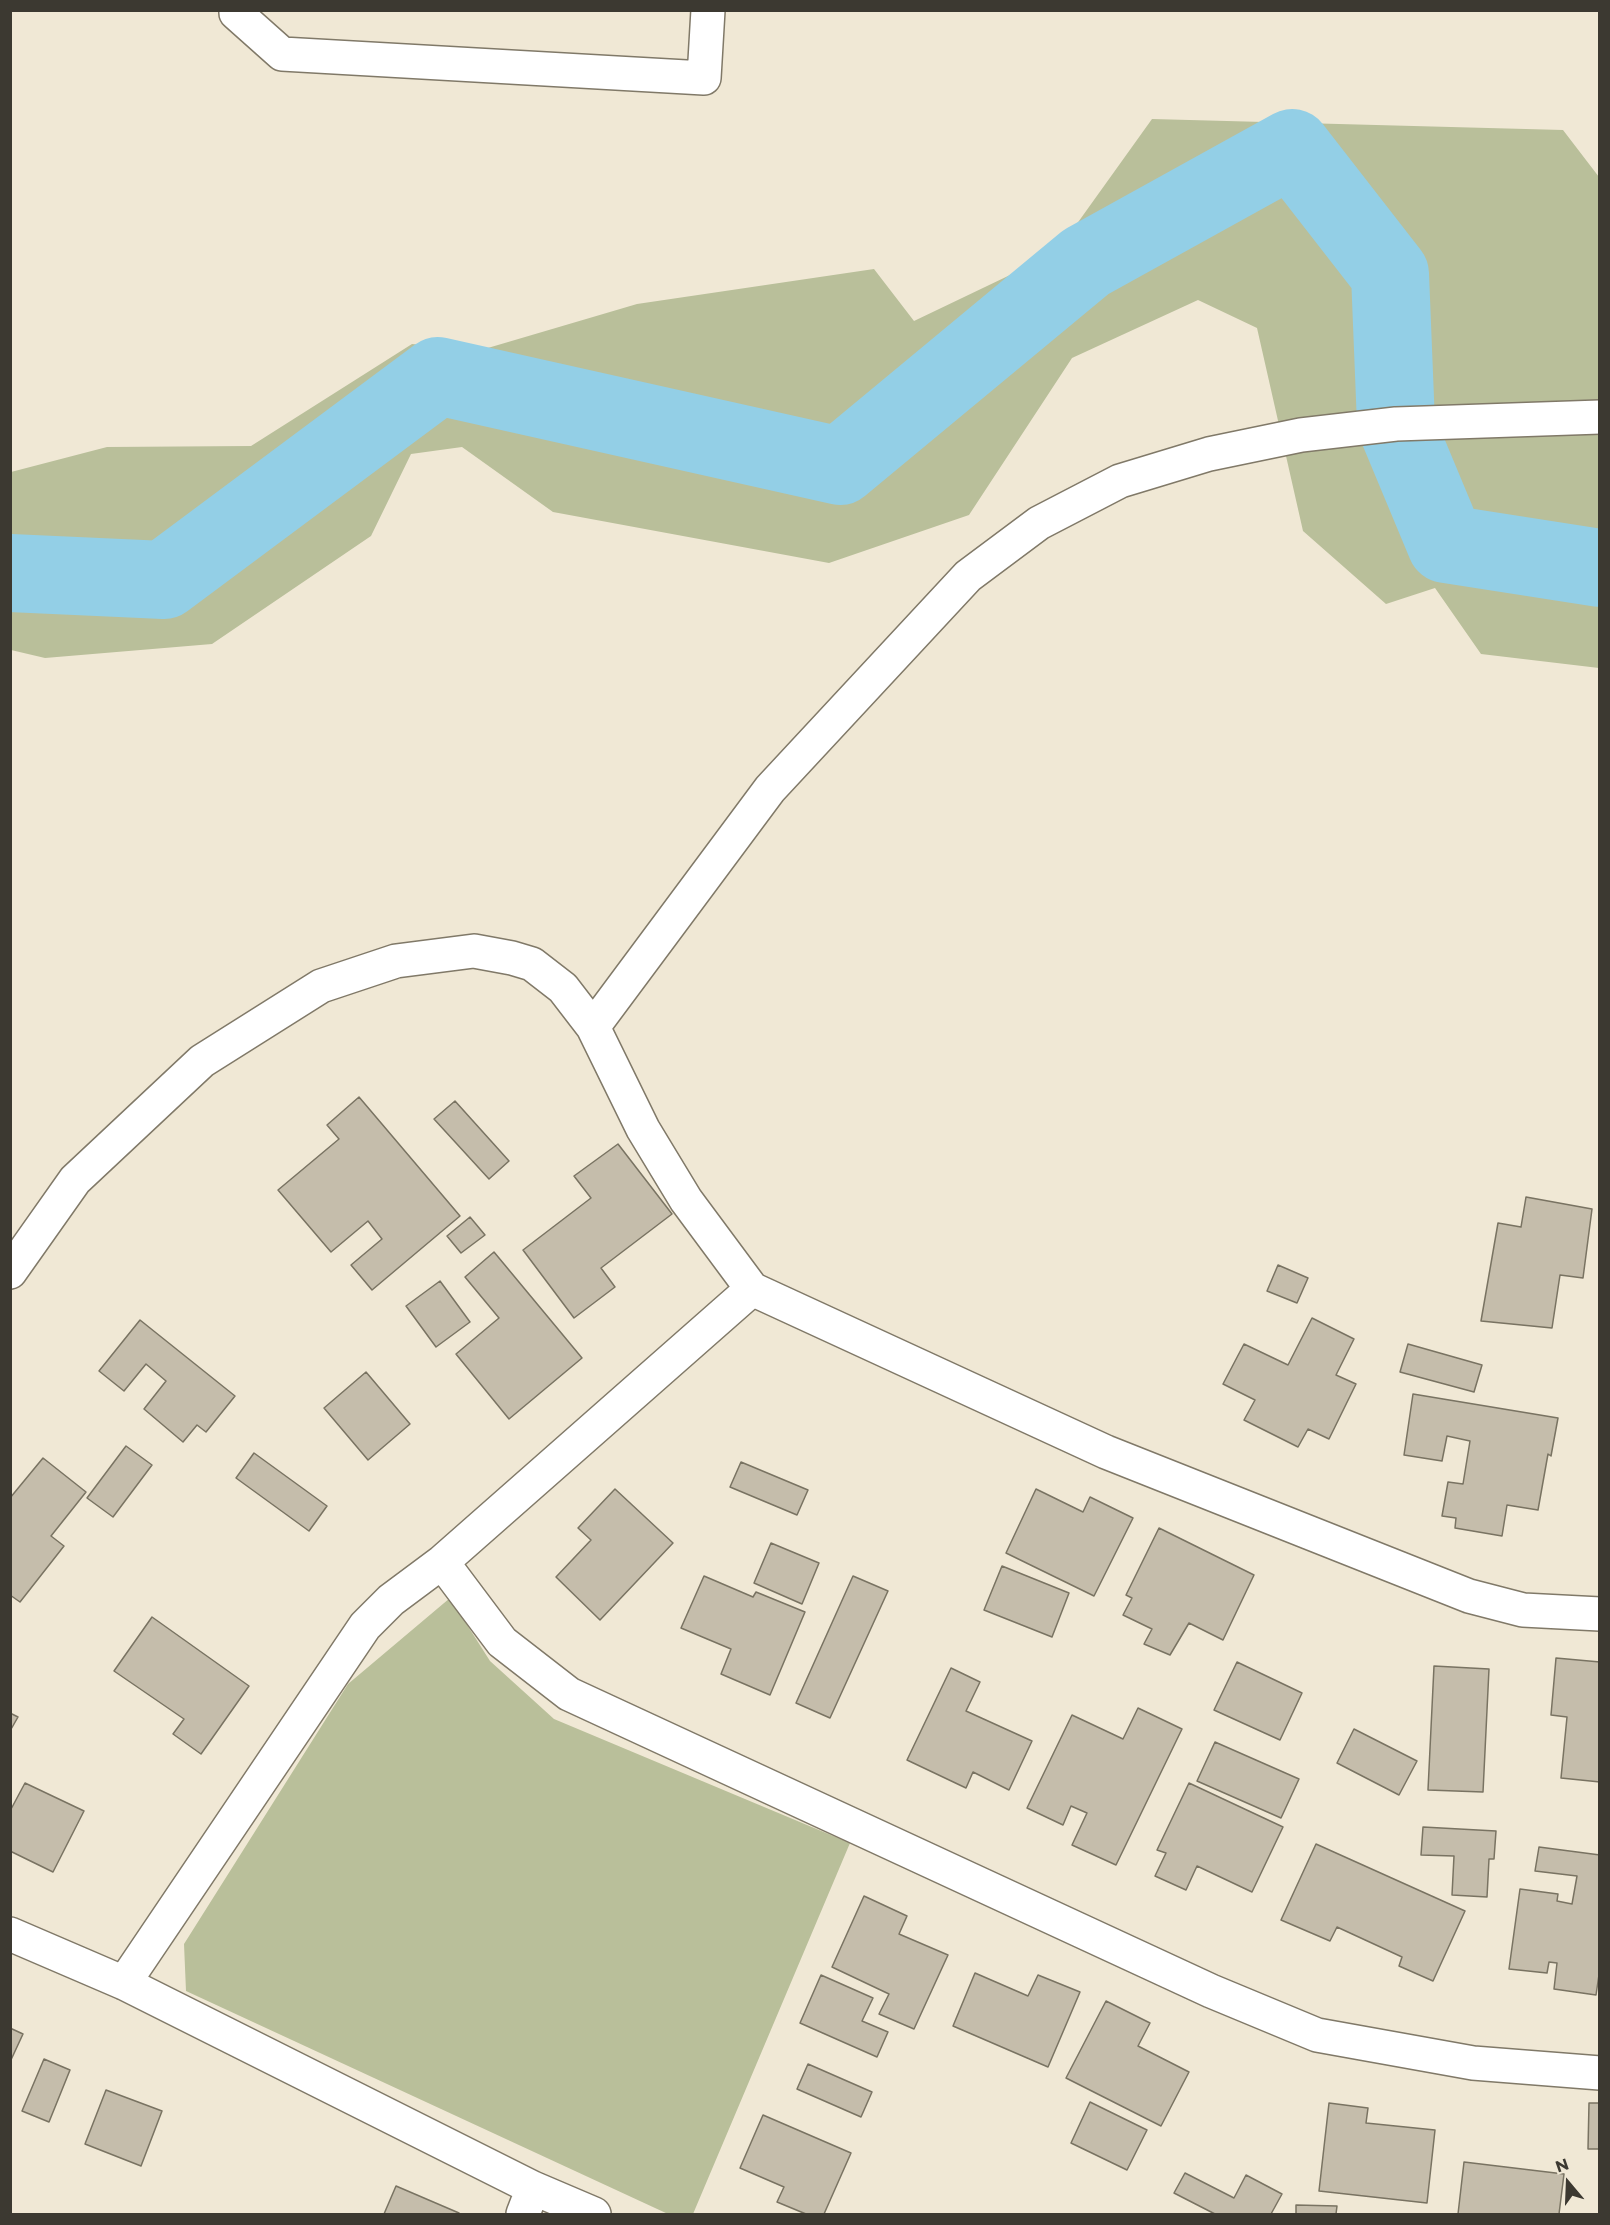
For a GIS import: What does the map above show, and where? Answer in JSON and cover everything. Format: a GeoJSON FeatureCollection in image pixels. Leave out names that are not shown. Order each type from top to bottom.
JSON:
{"type":"FeatureCollection","features":[{"type":"Feature","properties":{"kind":"street"},"geometry":{"type":"LineString","coordinates":[[236,10],[236,13],[282,54],[704,78],[708,10]]}},
{"type":"Feature","properties":{"kind":"street"},"geometry":{"type":"LineString","coordinates":[[593,1027],[770,789],[968,576],[1039,523],[1120,481],[1209,454],[1301,435],[1395,424],[1599,417]]}},
{"type":"Feature","properties":{"kind":"street"},"geometry":{"type":"LineString","coordinates":[[10,1272],[75,1180],[202,1061],[321,986],[396,961],[474,951],[512,958],[532,964],[563,988],[593,1027],[643,1129],[686,1200],[752,1289],[1106,1452],[1468,1596],[1523,1610],[1599,1614]]}},
{"type":"Feature","properties":{"kind":"street"},"geometry":{"type":"LineString","coordinates":[[124,1983],[365,1626],[391,1600],[442,1562],[752,1289]]}},
{"type":"Feature","properties":{"kind":"street"},"geometry":{"type":"LineString","coordinates":[[442,1562],[502,1642],[569,1694],[1211,1991],[1317,2035],[1473,2063],[1599,2073]]}},
{"type":"Feature","properties":{"kind":"street"},"geometry":{"type":"LineString","coordinates":[[10,1934],[124,1983],[528,2201],[594,2214]]}},
{"type":"Feature","properties":{"kind":"green space"},"geometry":{"type":"Polygon","coordinates":[[[1152,119],[1563,130],[1599,177],[1599,668],[1481,654],[1435,588],[1386,604],[1303,531],[1257,328],[1198,300],[1072,358],[969,515],[829,563],[553,512],[462,447],[411,454],[371,536],[212,644],[45,658],[11,650],[11,472],[107,447],[251,446],[412,344],[481,350],[637,304],[874,269],[914,321],[1056,253],[1152,119]]]}},
{"type":"Feature","properties":{"kind":"green space"},"geometry":{"type":"Polygon","coordinates":[[[450,1598],[490,1661],[554,1719],[850,1843],[693,2214],[668,2214],[186,1991],[184,1944],[348,1684],[450,1598]]]}},
{"type":"Feature","properties":{"kind":"building"},"geometry":{"type":"Polygon","coordinates":[[[359,1097],[460,1216],[372,1290],[351,1265],[382,1239],[368,1221],[331,1252],[278,1190],[339,1139],[327,1125],[359,1097]]]}},
{"type":"Feature","properties":{"kind":"building"},"geometry":{"type":"Polygon","coordinates":[[[455,1101],[509,1161],[489,1179],[434,1119],[455,1101]]]}},
{"type":"Feature","properties":{"kind":"building"},"geometry":{"type":"Polygon","coordinates":[[[618,1144],[672,1214],[601,1268],[615,1287],[574,1318],[523,1250],[591,1198],[574,1176],[618,1144]]]}},
{"type":"Feature","properties":{"kind":"building"},"geometry":{"type":"Polygon","coordinates":[[[1526,1197],[1592,1209],[1583,1278],[1560,1275],[1552,1328],[1481,1321],[1498,1223],[1521,1227],[1526,1197]]]}},
{"type":"Feature","properties":{"kind":"building"},"geometry":{"type":"Polygon","coordinates":[[[470,1217],[485,1235],[461,1253],[447,1236],[470,1217]]]}},
{"type":"Feature","properties":{"kind":"building"},"geometry":{"type":"Polygon","coordinates":[[[494,1252],[582,1358],[509,1419],[456,1354],[499,1318],[465,1277],[494,1252]]]}},
{"type":"Feature","properties":{"kind":"building"},"geometry":{"type":"Polygon","coordinates":[[[1278,1265],[1308,1278],[1297,1303],[1267,1291],[1278,1265]]]}},
{"type":"Feature","properties":{"kind":"building"},"geometry":{"type":"Polygon","coordinates":[[[440,1281],[470,1322],[436,1347],[406,1306],[440,1281]]]}},
{"type":"Feature","properties":{"kind":"building"},"geometry":{"type":"Polygon","coordinates":[[[1312,1318],[1354,1339],[1336,1375],[1356,1384],[1329,1439],[1308,1429],[1298,1447],[1244,1420],[1255,1400],[1223,1384],[1244,1344],[1288,1365],[1312,1318]]]}},
{"type":"Feature","properties":{"kind":"building"},"geometry":{"type":"Polygon","coordinates":[[[140,1320],[235,1396],[206,1432],[197,1425],[183,1442],[144,1409],[166,1381],[146,1364],[124,1391],[99,1371],[140,1320]]]}},
{"type":"Feature","properties":{"kind":"building"},"geometry":{"type":"Polygon","coordinates":[[[1408,1344],[1482,1365],[1474,1392],[1400,1372],[1408,1344]]]}},
{"type":"Feature","properties":{"kind":"building"},"geometry":{"type":"Polygon","coordinates":[[[366,1372],[410,1424],[368,1460],[324,1408],[366,1372]]]}},
{"type":"Feature","properties":{"kind":"building"},"geometry":{"type":"Polygon","coordinates":[[[1413,1394],[1558,1418],[1551,1456],[1548,1454],[1538,1510],[1507,1505],[1502,1536],[1455,1528],[1456,1518],[1442,1516],[1448,1482],[1463,1484],[1470,1441],[1447,1436],[1442,1461],[1404,1455],[1413,1394]]]}},
{"type":"Feature","properties":{"kind":"building"},"geometry":{"type":"Polygon","coordinates":[[[126,1446],[152,1465],[113,1517],[87,1498],[126,1446]]]}},
{"type":"Feature","properties":{"kind":"building"},"geometry":{"type":"Polygon","coordinates":[[[254,1453],[327,1506],[309,1531],[236,1478],[254,1453]]]}},
{"type":"Feature","properties":{"kind":"building"},"geometry":{"type":"Polygon","coordinates":[[[43,1458],[86,1492],[51,1536],[64,1546],[20,1602],[10,1595],[10,1498],[43,1458]]]}},
{"type":"Feature","properties":{"kind":"building"},"geometry":{"type":"Polygon","coordinates":[[[741,1462],[808,1490],[797,1515],[730,1487],[741,1462]]]}},
{"type":"Feature","properties":{"kind":"building"},"geometry":{"type":"Polygon","coordinates":[[[615,1489],[673,1543],[600,1620],[556,1577],[591,1540],[578,1528],[615,1489]]]}},
{"type":"Feature","properties":{"kind":"building"},"geometry":{"type":"Polygon","coordinates":[[[1036,1489],[1083,1512],[1090,1497],[1133,1518],[1094,1596],[1006,1553],[1036,1489]]]}},
{"type":"Feature","properties":{"kind":"building"},"geometry":{"type":"Polygon","coordinates":[[[1159,1528],[1254,1575],[1223,1640],[1189,1623],[1170,1655],[1144,1644],[1152,1629],[1123,1615],[1132,1598],[1126,1595],[1159,1528]]]}},
{"type":"Feature","properties":{"kind":"building"},"geometry":{"type":"Polygon","coordinates":[[[771,1543],[819,1563],[802,1604],[754,1583],[771,1543]]]}},
{"type":"Feature","properties":{"kind":"building"},"geometry":{"type":"Polygon","coordinates":[[[1002,1566],[1069,1593],[1052,1637],[984,1610],[1002,1566]]]}},
{"type":"Feature","properties":{"kind":"building"},"geometry":{"type":"Polygon","coordinates":[[[704,1576],[753,1597],[756,1592],[805,1612],[770,1695],[721,1674],[731,1649],[681,1628],[704,1576]]]}},
{"type":"Feature","properties":{"kind":"building"},"geometry":{"type":"Polygon","coordinates":[[[853,1576],[888,1591],[830,1718],[796,1703],[853,1576]]]}},
{"type":"Feature","properties":{"kind":"building"},"geometry":{"type":"Polygon","coordinates":[[[152,1617],[249,1686],[201,1754],[173,1734],[184,1719],[114,1671],[152,1617]]]}},
{"type":"Feature","properties":{"kind":"building"},"geometry":{"type":"Polygon","coordinates":[[[1556,1658],[1600,1662],[1600,1782],[1561,1778],[1567,1717],[1551,1715],[1556,1658]]]}},
{"type":"Feature","properties":{"kind":"building"},"geometry":{"type":"Polygon","coordinates":[[[1237,1662],[1302,1693],[1280,1740],[1214,1710],[1237,1662]]]}},
{"type":"Feature","properties":{"kind":"building"},"geometry":{"type":"Polygon","coordinates":[[[1434,1666],[1489,1669],[1483,1792],[1428,1790],[1434,1666]]]}},
{"type":"Feature","properties":{"kind":"building"},"geometry":{"type":"Polygon","coordinates":[[[951,1668],[980,1682],[966,1711],[1032,1741],[1009,1790],[973,1772],[966,1788],[907,1760],[951,1668]]]}},
{"type":"Feature","properties":{"kind":"building"},"geometry":{"type":"Polygon","coordinates":[[[1138,1708],[1182,1729],[1116,1865],[1072,1845],[1087,1813],[1071,1806],[1063,1825],[1027,1808],[1072,1715],[1123,1739],[1138,1708]]]}},
{"type":"Feature","properties":{"kind":"building"},"geometry":{"type":"Polygon","coordinates":[[[10,1713],[18,1717],[10,1731],[10,1713]]]}},
{"type":"Feature","properties":{"kind":"building"},"geometry":{"type":"Polygon","coordinates":[[[1354,1729],[1417,1761],[1399,1795],[1337,1763],[1354,1729]]]}},
{"type":"Feature","properties":{"kind":"building"},"geometry":{"type":"Polygon","coordinates":[[[1215,1742],[1299,1779],[1281,1818],[1197,1781],[1215,1742]]]}},
{"type":"Feature","properties":{"kind":"building"},"geometry":{"type":"Polygon","coordinates":[[[25,1783],[84,1811],[53,1872],[10,1851],[10,1811],[25,1783]]]}},
{"type":"Feature","properties":{"kind":"building"},"geometry":{"type":"Polygon","coordinates":[[[1189,1783],[1283,1827],[1252,1892],[1197,1866],[1186,1890],[1155,1876],[1166,1853],[1157,1850],[1189,1783]]]}},
{"type":"Feature","properties":{"kind":"building"},"geometry":{"type":"Polygon","coordinates":[[[1423,1827],[1496,1831],[1494,1859],[1489,1859],[1487,1897],[1452,1895],[1454,1856],[1421,1855],[1423,1827]]]}},
{"type":"Feature","properties":{"kind":"building"},"geometry":{"type":"Polygon","coordinates":[[[1316,1844],[1465,1911],[1433,1981],[1399,1966],[1402,1957],[1337,1927],[1330,1941],[1281,1920],[1316,1844]]]}},
{"type":"Feature","properties":{"kind":"building"},"geometry":{"type":"Polygon","coordinates":[[[1539,1847],[1600,1855],[1600,1968],[1596,1995],[1554,1989],[1557,1963],[1549,1962],[1547,1973],[1509,1969],[1520,1889],[1558,1894],[1557,1901],[1572,1904],[1577,1876],[1535,1871],[1539,1847]]]}},
{"type":"Feature","properties":{"kind":"building"},"geometry":{"type":"Polygon","coordinates":[[[864,1896],[907,1916],[899,1934],[948,1955],[914,2029],[879,2014],[889,1994],[832,1967],[864,1896]]]}},
{"type":"Feature","properties":{"kind":"building"},"geometry":{"type":"Polygon","coordinates":[[[975,1973],[1028,1996],[1038,1975],[1080,1992],[1048,2067],[953,2026],[975,1973]]]}},
{"type":"Feature","properties":{"kind":"building"},"geometry":{"type":"Polygon","coordinates":[[[821,1975],[873,1998],[862,2021],[888,2032],[877,2057],[800,2023],[821,1975]]]}},
{"type":"Feature","properties":{"kind":"building"},"geometry":{"type":"Polygon","coordinates":[[[1106,2001],[1150,2023],[1138,2046],[1189,2072],[1161,2126],[1066,2078],[1106,2001]]]}},
{"type":"Feature","properties":{"kind":"building"},"geometry":{"type":"Polygon","coordinates":[[[10,2028],[23,2034],[10,2062],[10,2028]]]}},
{"type":"Feature","properties":{"kind":"building"},"geometry":{"type":"Polygon","coordinates":[[[44,2059],[70,2070],[49,2122],[22,2111],[44,2059]]]}},
{"type":"Feature","properties":{"kind":"building"},"geometry":{"type":"Polygon","coordinates":[[[808,2064],[872,2092],[861,2117],[797,2089],[808,2064]]]}},
{"type":"Feature","properties":{"kind":"building"},"geometry":{"type":"Polygon","coordinates":[[[106,2090],[162,2111],[141,2166],[85,2144],[106,2090]]]}},
{"type":"Feature","properties":{"kind":"building"},"geometry":{"type":"Polygon","coordinates":[[[1090,2102],[1147,2130],[1127,2170],[1071,2143],[1090,2102]]]}},
{"type":"Feature","properties":{"kind":"building"},"geometry":{"type":"Polygon","coordinates":[[[1329,2103],[1368,2108],[1366,2123],[1435,2130],[1427,2203],[1319,2191],[1329,2103]]]}},
{"type":"Feature","properties":{"kind":"building"},"geometry":{"type":"Polygon","coordinates":[[[1589,2103],[1600,2103],[1600,2149],[1588,2149],[1589,2103]]]}},
{"type":"Feature","properties":{"kind":"building"},"geometry":{"type":"Polygon","coordinates":[[[763,2115],[851,2153],[824,2214],[806,2214],[777,2202],[784,2187],[740,2168],[763,2115]]]}},
{"type":"Feature","properties":{"kind":"building"},"geometry":{"type":"Polygon","coordinates":[[[1464,2162],[1564,2174],[1559,2214],[1458,2214],[1464,2162]]]}},
{"type":"Feature","properties":{"kind":"building"},"geometry":{"type":"Polygon","coordinates":[[[1185,2173],[1234,2198],[1246,2175],[1282,2194],[1271,2214],[1215,2214],[1174,2193],[1185,2173]]]}},
{"type":"Feature","properties":{"kind":"building"},"geometry":{"type":"Polygon","coordinates":[[[396,2186],[459,2213],[459,2214],[384,2214],[396,2186]]]}},
{"type":"Feature","properties":{"kind":"building"},"geometry":{"type":"Polygon","coordinates":[[[1296,2205],[1337,2206],[1336,2214],[1296,2214],[1296,2205]]]}},
{"type":"Feature","properties":{"kind":"waterway"},"geometry":{"type":"LineString","coordinates":[[10,573],[164,580],[438,376],[840,466],[1086,262],[1292,148],[1390,274],[1396,424],[1446,544],[1600,568]]}}]}
